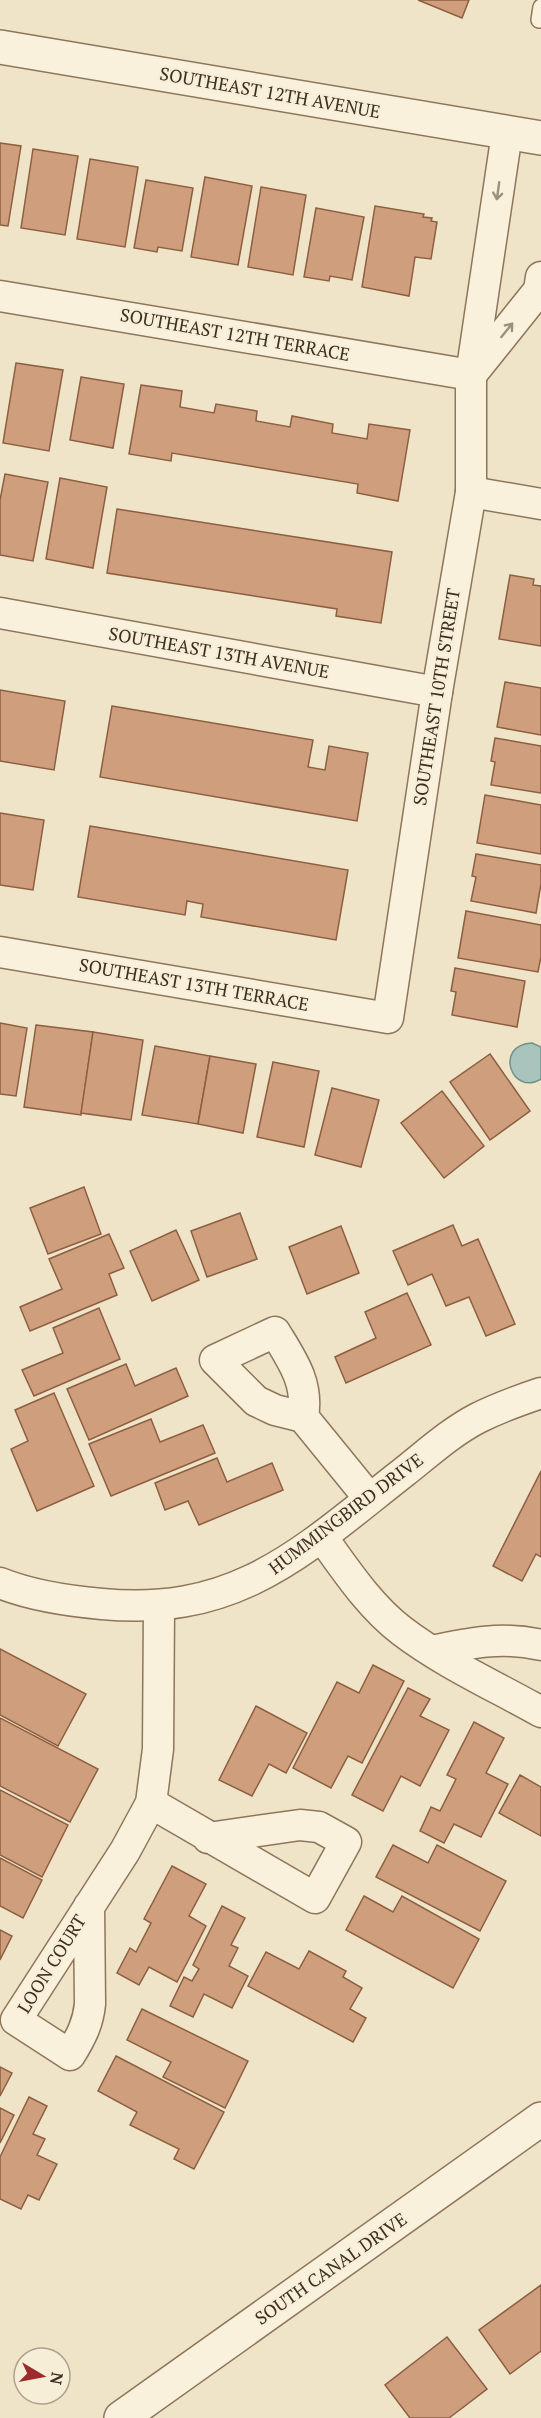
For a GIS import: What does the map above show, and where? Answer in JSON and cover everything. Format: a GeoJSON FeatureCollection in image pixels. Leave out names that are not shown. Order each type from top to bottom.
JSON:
{"type":"FeatureCollection","features":[{"type":"Feature","properties":{"kind":"street","name":"SOUTHEAST 12TH AVENUE"},"geometry":{"type":"LineString","coordinates":[[0,47],[541,138]]}},
{"type":"Feature","properties":{"kind":"street","name":"SOUTHEAST 10TH STREET"},"geometry":{"type":"LineString","coordinates":[[388,1018],[437,692],[471,492],[471,375],[507,133]]}},
{"type":"Feature","properties":{"kind":"street"},"geometry":{"type":"LineString","coordinates":[[471,375],[539,290],[541,277]]}},
{"type":"Feature","properties":{"kind":"street","name":"SOUTHEAST 12TH TERRACE"},"geometry":{"type":"LineString","coordinates":[[0,296],[471,375]]}},
{"type":"Feature","properties":{"kind":"street"},"geometry":{"type":"LineString","coordinates":[[471,492],[541,504]]}},
{"type":"Feature","properties":{"kind":"street","name":"SOUTHEAST 13TH AVENUE"},"geometry":{"type":"LineString","coordinates":[[0,613],[437,692]]}},
{"type":"Feature","properties":{"kind":"street","name":"SOUTHEAST 13TH TERRACE"},"geometry":{"type":"LineString","coordinates":[[0,952],[388,1018]]}},
{"type":"Feature","properties":{"kind":"street","name":"HUMMINGBIRD DRIVE"},"geometry":{"type":"LineString","coordinates":[[0,1583],[73,1602],[159,1606],[193,1601],[240,1586],[260,1578],[292,1559],[441,1443],[477,1419],[541,1393]]}},
{"type":"Feature","properties":{"kind":"street"},"geometry":{"type":"LineString","coordinates":[[303,1417],[369,1498]]}},
{"type":"Feature","properties":{"kind":"street"},"geometry":{"type":"LineString","coordinates":[[322,1537],[373,1603],[401,1630],[432,1651],[541,1712]]}},
{"type":"Feature","properties":{"kind":"street","name":"LOON COURT"},"geometry":{"type":"LineString","coordinates":[[89,1906],[151,1803],[158,1749],[159,1606]]}},
{"type":"Feature","properties":{"kind":"street"},"geometry":{"type":"LineString","coordinates":[[432,1651],[477,1641],[500,1639],[541,1645]]}},
{"type":"Feature","properties":{"kind":"street"},"geometry":{"type":"LineString","coordinates":[[151,1803],[208,1838]]}},
{"type":"Feature","properties":{"kind":"street","name":"SOUTH CANAL DRIVE"},"geometry":{"type":"LineString","coordinates":[[121,2418],[541,2119]]}},
{"type":"Feature","properties":{"kind":"water"},"geometry":{"type":"Polygon","coordinates":[[[532,1043],[541,1047],[541,1079],[531,1083],[515,1076],[510,1060],[513,1052],[520,1046],[532,1043]]]}},
{"type":"Feature","properties":{"kind":"building"},"geometry":{"type":"Polygon","coordinates":[[[418,0],[469,0],[462,18],[418,0]]]}},
{"type":"Feature","properties":{"kind":"building"},"geometry":{"type":"Polygon","coordinates":[[[0,143],[21,146],[8,226],[0,225],[0,143]]]}},
{"type":"Feature","properties":{"kind":"building"},"geometry":{"type":"Polygon","coordinates":[[[33,149],[78,156],[65,235],[21,228],[33,149]]]}},
{"type":"Feature","properties":{"kind":"building"},"geometry":{"type":"Polygon","coordinates":[[[90,159],[138,167],[125,247],[77,239],[90,159]]]}},
{"type":"Feature","properties":{"kind":"building"},"geometry":{"type":"Polygon","coordinates":[[[205,177],[252,186],[238,265],[191,257],[205,177]]]}},
{"type":"Feature","properties":{"kind":"building"},"geometry":{"type":"Polygon","coordinates":[[[146,180],[193,188],[182,251],[158,247],[157,252],[134,248],[146,180]]]}},
{"type":"Feature","properties":{"kind":"building"},"geometry":{"type":"Polygon","coordinates":[[[261,187],[306,195],[293,275],[248,267],[261,187]]]}},
{"type":"Feature","properties":{"kind":"building"},"geometry":{"type":"Polygon","coordinates":[[[375,206],[424,214],[423,217],[432,218],[431,221],[437,222],[431,259],[415,257],[409,296],[362,287],[375,206]]]}},
{"type":"Feature","properties":{"kind":"building"},"geometry":{"type":"Polygon","coordinates":[[[316,208],[364,217],[352,280],[330,276],[329,281],[304,277],[316,208]]]}},
{"type":"Feature","properties":{"kind":"building"},"geometry":{"type":"Polygon","coordinates":[[[16,363],[63,370],[49,451],[3,443],[16,363]]]}},
{"type":"Feature","properties":{"kind":"building"},"geometry":{"type":"Polygon","coordinates":[[[81,377],[124,384],[113,448],[70,440],[81,377]]]}},
{"type":"Feature","properties":{"kind":"building"},"geometry":{"type":"Polygon","coordinates":[[[141,385],[182,391],[180,407],[214,413],[216,404],[257,411],[256,421],[290,427],[292,416],[333,424],[332,433],[367,439],[369,424],[410,430],[398,501],[357,493],[358,484],[172,453],[171,461],[129,454],[141,385]]]}},
{"type":"Feature","properties":{"kind":"building"},"geometry":{"type":"Polygon","coordinates":[[[5,474],[48,482],[33,561],[0,555],[0,500],[5,474]]]}},
{"type":"Feature","properties":{"kind":"building"},"geometry":{"type":"Polygon","coordinates":[[[60,478],[107,487],[93,568],[46,559],[60,478]]]}},
{"type":"Feature","properties":{"kind":"building"},"geometry":{"type":"Polygon","coordinates":[[[117,509],[392,552],[381,623],[336,616],[337,609],[107,573],[117,509]]]}},
{"type":"Feature","properties":{"kind":"building"},"geometry":{"type":"Polygon","coordinates":[[[510,575],[534,579],[533,585],[541,586],[541,646],[499,639],[510,575]]]}},
{"type":"Feature","properties":{"kind":"building"},"geometry":{"type":"Polygon","coordinates":[[[505,682],[541,688],[541,735],[497,727],[505,682]]]}},
{"type":"Feature","properties":{"kind":"building"},"geometry":{"type":"Polygon","coordinates":[[[0,690],[65,701],[54,770],[0,761],[0,690]]]}},
{"type":"Feature","properties":{"kind":"building"},"geometry":{"type":"Polygon","coordinates":[[[112,706],[313,740],[308,767],[325,770],[329,746],[368,753],[357,821],[100,777],[112,706]]]}},
{"type":"Feature","properties":{"kind":"building"},"geometry":{"type":"Polygon","coordinates":[[[495,738],[541,746],[541,793],[491,785],[495,762],[491,761],[495,738]]]}},
{"type":"Feature","properties":{"kind":"building"},"geometry":{"type":"Polygon","coordinates":[[[485,795],[541,805],[541,854],[477,843],[485,795]]]}},
{"type":"Feature","properties":{"kind":"building"},"geometry":{"type":"Polygon","coordinates":[[[0,813],[44,820],[33,890],[0,885],[0,813]]]}},
{"type":"Feature","properties":{"kind":"building"},"geometry":{"type":"Polygon","coordinates":[[[90,826],[348,870],[336,940],[201,917],[203,904],[187,901],[185,915],[78,897],[90,826]]]}},
{"type":"Feature","properties":{"kind":"building"},"geometry":{"type":"Polygon","coordinates":[[[476,854],[541,865],[541,884],[536,913],[471,901],[476,877],[472,876],[476,854]]]}},
{"type":"Feature","properties":{"kind":"building"},"geometry":{"type":"Polygon","coordinates":[[[466,911],[541,925],[541,957],[538,972],[458,958],[466,911]]]}},
{"type":"Feature","properties":{"kind":"building"},"geometry":{"type":"Polygon","coordinates":[[[455,968],[525,981],[517,1027],[452,1015],[456,992],[451,991],[455,968]]]}},
{"type":"Feature","properties":{"kind":"building"},"geometry":{"type":"Polygon","coordinates":[[[0,1023],[27,1028],[16,1096],[0,1094],[0,1023]]]}},
{"type":"Feature","properties":{"kind":"building"},"geometry":{"type":"Polygon","coordinates":[[[36,1025],[93,1032],[81,1115],[24,1107],[36,1025]]]}},
{"type":"Feature","properties":{"kind":"building"},"geometry":{"type":"Polygon","coordinates":[[[93,1032],[143,1040],[131,1120],[81,1113],[93,1032]]]}},
{"type":"Feature","properties":{"kind":"building"},"geometry":{"type":"Polygon","coordinates":[[[155,1046],[210,1056],[198,1124],[142,1115],[155,1046]]]}},
{"type":"Feature","properties":{"kind":"building"},"geometry":{"type":"Polygon","coordinates":[[[490,1054],[530,1111],[490,1140],[450,1082],[490,1054]]]}},
{"type":"Feature","properties":{"kind":"building"},"geometry":{"type":"Polygon","coordinates":[[[210,1056],[256,1064],[243,1133],[198,1124],[210,1056]]]}},
{"type":"Feature","properties":{"kind":"building"},"geometry":{"type":"Polygon","coordinates":[[[273,1062],[319,1071],[304,1147],[257,1137],[273,1062]]]}},
{"type":"Feature","properties":{"kind":"building"},"geometry":{"type":"Polygon","coordinates":[[[332,1088],[379,1100],[361,1167],[315,1155],[332,1088]]]}},
{"type":"Feature","properties":{"kind":"building"},"geometry":{"type":"Polygon","coordinates":[[[442,1091],[484,1146],[444,1178],[401,1123],[442,1091]]]}},
{"type":"Feature","properties":{"kind":"building"},"geometry":{"type":"Polygon","coordinates":[[[84,1187],[101,1234],[48,1254],[30,1208],[84,1187]]]}},
{"type":"Feature","properties":{"kind":"building"},"geometry":{"type":"Polygon","coordinates":[[[240,1213],[257,1259],[207,1277],[191,1231],[240,1213]]]}},
{"type":"Feature","properties":{"kind":"building"},"geometry":{"type":"Polygon","coordinates":[[[453,1225],[462,1246],[478,1239],[515,1324],[486,1336],[469,1297],[446,1306],[432,1274],[408,1285],[393,1251],[453,1225]]]}},
{"type":"Feature","properties":{"kind":"building"},"geometry":{"type":"Polygon","coordinates":[[[341,1226],[359,1273],[307,1294],[289,1247],[341,1226]]]}},
{"type":"Feature","properties":{"kind":"building"},"geometry":{"type":"Polygon","coordinates":[[[176,1230],[199,1280],[152,1301],[130,1251],[176,1230]]]}},
{"type":"Feature","properties":{"kind":"building"},"geometry":{"type":"Polygon","coordinates":[[[109,1234],[124,1268],[109,1274],[117,1295],[30,1331],[20,1307],[62,1289],[49,1259],[109,1234]]]}},
{"type":"Feature","properties":{"kind":"building"},"geometry":{"type":"Polygon","coordinates":[[[407,1293],[431,1345],[346,1383],[335,1357],[376,1338],[365,1312],[407,1293]]]}},
{"type":"Feature","properties":{"kind":"building"},"geometry":{"type":"Polygon","coordinates":[[[99,1308],[120,1359],[34,1396],[22,1370],[63,1353],[53,1328],[99,1308]]]}},
{"type":"Feature","properties":{"kind":"building"},"geometry":{"type":"Polygon","coordinates":[[[126,1364],[135,1386],[176,1368],[188,1396],[89,1440],[67,1389],[126,1364]]]}},
{"type":"Feature","properties":{"kind":"building"},"geometry":{"type":"Polygon","coordinates":[[[54,1393],[94,1486],[37,1511],[11,1449],[28,1441],[15,1410],[54,1393]]]}},
{"type":"Feature","properties":{"kind":"building"},"geometry":{"type":"Polygon","coordinates":[[[151,1419],[160,1442],[203,1425],[215,1453],[111,1496],[89,1444],[151,1419]]]}},
{"type":"Feature","properties":{"kind":"building"},"geometry":{"type":"Polygon","coordinates":[[[217,1458],[227,1482],[272,1463],[283,1490],[199,1525],[188,1501],[165,1510],[155,1483],[217,1458]]]}},
{"type":"Feature","properties":{"kind":"building"},"geometry":{"type":"Polygon","coordinates":[[[541,1471],[541,1557],[536,1554],[522,1581],[493,1566],[541,1471]]]}},
{"type":"Feature","properties":{"kind":"building"},"geometry":{"type":"Polygon","coordinates":[[[0,1649],[86,1694],[58,1746],[0,1715],[0,1649]]]}},
{"type":"Feature","properties":{"kind":"building"},"geometry":{"type":"Polygon","coordinates":[[[373,1665],[404,1681],[362,1763],[348,1756],[331,1788],[293,1768],[337,1682],[359,1693],[373,1665]]]}},
{"type":"Feature","properties":{"kind":"building"},"geometry":{"type":"Polygon","coordinates":[[[408,1688],[430,1699],[420,1716],[449,1730],[420,1786],[401,1776],[383,1811],[352,1795],[408,1688]]]}},
{"type":"Feature","properties":{"kind":"building"},"geometry":{"type":"Polygon","coordinates":[[[256,1706],[307,1733],[286,1773],[269,1764],[252,1796],[219,1780],[256,1706]]]}},
{"type":"Feature","properties":{"kind":"building"},"geometry":{"type":"Polygon","coordinates":[[[0,1718],[98,1769],[70,1822],[0,1786],[0,1718]]]}},
{"type":"Feature","properties":{"kind":"building"},"geometry":{"type":"Polygon","coordinates":[[[474,1722],[504,1738],[486,1773],[508,1784],[481,1837],[454,1824],[444,1843],[420,1831],[431,1807],[440,1811],[456,1779],[447,1775],[474,1722]]]}},
{"type":"Feature","properties":{"kind":"building"},"geometry":{"type":"Polygon","coordinates":[[[520,1775],[541,1787],[541,1836],[499,1813],[520,1775]]]}},
{"type":"Feature","properties":{"kind":"building"},"geometry":{"type":"Polygon","coordinates":[[[0,1790],[68,1825],[42,1877],[0,1855],[0,1790]]]}},
{"type":"Feature","properties":{"kind":"building"},"geometry":{"type":"Polygon","coordinates":[[[393,1845],[428,1863],[437,1845],[506,1881],[480,1931],[376,1877],[393,1845]]]}},
{"type":"Feature","properties":{"kind":"building"},"geometry":{"type":"Polygon","coordinates":[[[0,1858],[42,1880],[23,1918],[0,1906],[0,1858]]]}},
{"type":"Feature","properties":{"kind":"building"},"geometry":{"type":"Polygon","coordinates":[[[172,1866],[206,1884],[189,1916],[206,1926],[177,1982],[149,1967],[139,1985],[117,1973],[130,1948],[136,1952],[151,1923],[144,1919],[172,1866]]]}},
{"type":"Feature","properties":{"kind":"building"},"geometry":{"type":"Polygon","coordinates":[[[364,1896],[393,1912],[402,1896],[479,1939],[453,1988],[346,1930],[364,1896]]]}},
{"type":"Feature","properties":{"kind":"building"},"geometry":{"type":"Polygon","coordinates":[[[222,1906],[245,1918],[231,1945],[238,1948],[229,1966],[248,1976],[232,2008],[204,1994],[193,2017],[170,2006],[184,1977],[192,1981],[199,1969],[193,1965],[222,1906]]]}},
{"type":"Feature","properties":{"kind":"building"},"geometry":{"type":"Polygon","coordinates":[[[0,1930],[12,1936],[0,1960],[0,1930]]]}},
{"type":"Feature","properties":{"kind":"building"},"geometry":{"type":"Polygon","coordinates":[[[309,1951],[346,1971],[343,1977],[362,1988],[350,2009],[366,2018],[353,2042],[248,1986],[266,1952],[299,1969],[309,1951]]]}},
{"type":"Feature","properties":{"kind":"building"},"geometry":{"type":"Polygon","coordinates":[[[142,2009],[248,2061],[225,2108],[163,2077],[171,2062],[127,2040],[142,2009]]]}},
{"type":"Feature","properties":{"kind":"building"},"geometry":{"type":"Polygon","coordinates":[[[116,2056],[224,2112],[194,2169],[174,2159],[179,2149],[130,2125],[137,2112],[98,2091],[116,2056]]]}},
{"type":"Feature","properties":{"kind":"building"},"geometry":{"type":"Polygon","coordinates":[[[0,2067],[12,2073],[0,2096],[0,2067]]]}},
{"type":"Feature","properties":{"kind":"building"},"geometry":{"type":"Polygon","coordinates":[[[29,2097],[47,2106],[33,2134],[45,2139],[37,2155],[57,2164],[39,2200],[28,2195],[21,2209],[0,2199],[0,2157],[29,2097]]]}},
{"type":"Feature","properties":{"kind":"building"},"geometry":{"type":"Polygon","coordinates":[[[0,2108],[14,2115],[0,2143],[0,2108]]]}},
{"type":"Feature","properties":{"kind":"building"},"geometry":{"type":"Polygon","coordinates":[[[541,2285],[541,2351],[510,2374],[479,2330],[541,2285]]]}},
{"type":"Feature","properties":{"kind":"building"},"geometry":{"type":"Polygon","coordinates":[[[447,2337],[487,2389],[449,2418],[410,2418],[385,2385],[447,2337]]]}}]}
